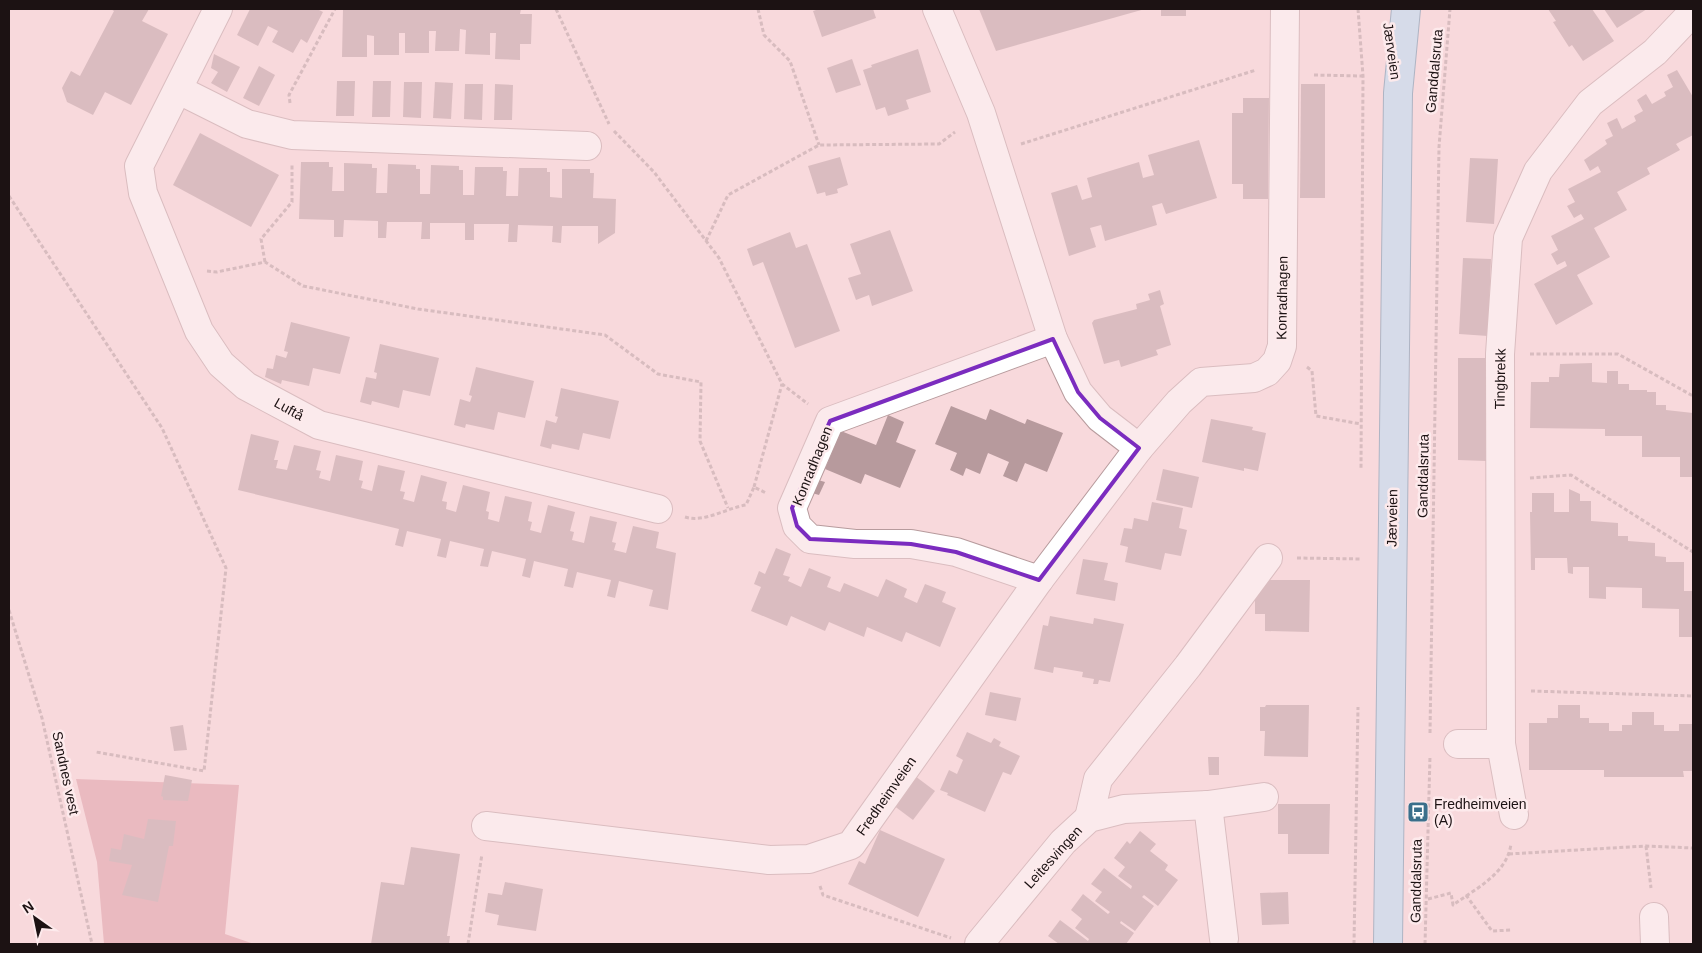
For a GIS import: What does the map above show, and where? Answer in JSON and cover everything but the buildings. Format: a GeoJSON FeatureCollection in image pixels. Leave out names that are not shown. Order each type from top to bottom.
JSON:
{"type":"FeatureCollection","features":[{"type":"Feature","properties":{"kind":"main road","name":"Jærveien"},"geometry":{"type":"LineString","coordinates":[[1386,9],[1398,93]]}},
{"type":"Feature","properties":{"kind":"main road","name":"Jærveien"},"geometry":{"type":"LineString","coordinates":[[1388,944],[1398,93],[1406,9]]}},
{"type":"Feature","properties":{"kind":"street","name":"Luftå"},"geometry":{"type":"LineString","coordinates":[[218,9],[179,90],[139,166],[143,193],[172,267],[199,331],[221,364],[246,386],[319,425],[658,509]]}},
{"type":"Feature","properties":{"kind":"street"},"geometry":{"type":"LineString","coordinates":[[937,9],[981,113],[1053,339],[1078,392],[1100,418],[1138,448]]}},
{"type":"Feature","properties":{"kind":"street","name":"Konradhagen"},"geometry":{"type":"LineString","coordinates":[[1138,448],[1179,402],[1201,382],[1254,378],[1267,372],[1277,360],[1282,346],[1285,9]]}},
{"type":"Feature","properties":{"kind":"street","name":"Tingbrekk"},"geometry":{"type":"LineString","coordinates":[[1514,815],[1500,744],[1500,354],[1508,238],[1538,171],[1590,103],[1655,52],[1693,12]]}},
{"type":"Feature","properties":{"kind":"street"},"geometry":{"type":"LineString","coordinates":[[179,90],[247,124],[292,135],[587,146]]}},
{"type":"Feature","properties":{"kind":"street","name":"Konradhagen"},"geometry":{"type":"LineString","coordinates":[[1039,580],[956,552],[920,546],[855,544],[810,539],[797,526],[792,508],[830,421],[1053,339]]}},
{"type":"Feature","properties":{"kind":"street","name":"Fredheimveien"},"geometry":{"type":"LineString","coordinates":[[486,826],[769,860],[809,859],[851,845],[1039,580],[1138,448]]}},
{"type":"Feature","properties":{"kind":"street"},"geometry":{"type":"LineString","coordinates":[[1089,818],[1098,779],[1188,666],[1268,558]]}},
{"type":"Feature","properties":{"kind":"street"},"geometry":{"type":"LineString","coordinates":[[1458,744],[1500,744]]}},
{"type":"Feature","properties":{"kind":"street","name":"Leitesvingen"},"geometry":{"type":"LineString","coordinates":[[979,944],[1063,842],[1089,818],[1124,809],[1208,805],[1264,797]]}},
{"type":"Feature","properties":{"kind":"street"},"geometry":{"type":"LineString","coordinates":[[1208,805],[1224,939]]}},
{"type":"Feature","properties":{"kind":"street"},"geometry":{"type":"LineString","coordinates":[[1654,917],[1655,944]]}},
{"type":"Feature","properties":{"kind":"path"},"geometry":{"type":"LineString","coordinates":[[556,9],[610,127],[654,172],[719,258],[782,384],[830,421]]}},
{"type":"Feature","properties":{"kind":"path"},"geometry":{"type":"LineString","coordinates":[[758,9],[764,35],[790,61],[819,145]]}},
{"type":"Feature","properties":{"kind":"path"},"geometry":{"type":"LineString","coordinates":[[1358,9],[1363,76],[1361,472]]}},
{"type":"Feature","properties":{"kind":"path","name":"Ganddalsruta"},"geometry":{"type":"LineString","coordinates":[[1430,740],[1439,147],[1450,9]]}},
{"type":"Feature","properties":{"kind":"path"},"geometry":{"type":"LineString","coordinates":[[994,150],[1024,143],[1284,61]]}},
{"type":"Feature","properties":{"kind":"path"},"geometry":{"type":"LineString","coordinates":[[1309,75],[1363,76]]}},
{"type":"Feature","properties":{"kind":"path"},"geometry":{"type":"LineString","coordinates":[[706,241],[728,195],[819,145],[939,144],[981,113]]}},
{"type":"Feature","properties":{"kind":"path"},"geometry":{"type":"LineString","coordinates":[[9,196],[162,428],[226,568],[204,771],[96,752]]}},
{"type":"Feature","properties":{"kind":"path"},"geometry":{"type":"LineString","coordinates":[[172,267],[217,272],[265,262],[303,286],[418,309],[605,335],[658,374],[701,382],[700,441],[728,508]]}},
{"type":"Feature","properties":{"kind":"path"},"geometry":{"type":"LineString","coordinates":[[1282,346],[1312,372],[1316,416],[1361,424]]}},
{"type":"Feature","properties":{"kind":"path"},"geometry":{"type":"LineString","coordinates":[[1500,354],[1618,354],[1693,396]]}},
{"type":"Feature","properties":{"kind":"path"},"geometry":{"type":"LineString","coordinates":[[658,509],[691,519],[715,516],[728,508],[746,505],[754,487],[782,384]]}},
{"type":"Feature","properties":{"kind":"path"},"geometry":{"type":"LineString","coordinates":[[1499,480],[1571,475],[1693,552]]}},
{"type":"Feature","properties":{"kind":"path"},"geometry":{"type":"LineString","coordinates":[[754,487],[792,508]]}},
{"type":"Feature","properties":{"kind":"path"},"geometry":{"type":"LineString","coordinates":[[1362,549],[1362,569]]}},
{"type":"Feature","properties":{"kind":"path"},"geometry":{"type":"LineString","coordinates":[[1268,558],[1362,559]]}},
{"type":"Feature","properties":{"kind":"path","name":"Sandnes vest"},"geometry":{"type":"LineString","coordinates":[[9,610],[42,718],[92,944]]}},
{"type":"Feature","properties":{"kind":"path"},"geometry":{"type":"LineString","coordinates":[[1500,690],[1693,696]]}},
{"type":"Feature","properties":{"kind":"path"},"geometry":{"type":"LineString","coordinates":[[1354,944],[1358,698]]}},
{"type":"Feature","properties":{"kind":"path","name":"Ganddalsruta"},"geometry":{"type":"LineString","coordinates":[[1425,944],[1428,899],[1430,750]]}},
{"type":"Feature","properties":{"kind":"path"},"geometry":{"type":"LineString","coordinates":[[1428,899],[1451,893],[1453,905],[1492,878],[1509,854],[1514,815]]}},
{"type":"Feature","properties":{"kind":"path"},"geometry":{"type":"LineString","coordinates":[[468,944],[486,826]]}},
{"type":"Feature","properties":{"kind":"path"},"geometry":{"type":"LineString","coordinates":[[1509,854],[1646,846],[1693,848]]}},
{"type":"Feature","properties":{"kind":"path"},"geometry":{"type":"LineString","coordinates":[[1646,846],[1654,917]]}},
{"type":"Feature","properties":{"kind":"path"},"geometry":{"type":"LineString","coordinates":[[809,859],[823,896],[952,938]]}},
{"type":"Feature","properties":{"kind":"path"},"geometry":{"type":"LineString","coordinates":[[1466,896],[1492,931],[1512,930]]}},
{"type":"Feature","properties":{"kind":"highlighted area"},"geometry":{"type":"Polygon","coordinates":[[[1053,339],[1078,392],[1100,418],[1139,448],[1039,580],[956,552],[911,544],[810,539],[797,526],[792,508],[830,421],[1053,339]]]}},
{"type":"Feature","properties":{"kind":"shaded area"},"geometry":{"type":"Polygon","coordinates":[[[76,779],[239,785],[225,934],[254,944],[104,944],[97,862],[76,779]]]}},
{"type":"Feature","properties":{"kind":"place","name":"Fredheimveien (A)"},"geometry":{"type":"Point","coordinates":[1418,812]}}]}
